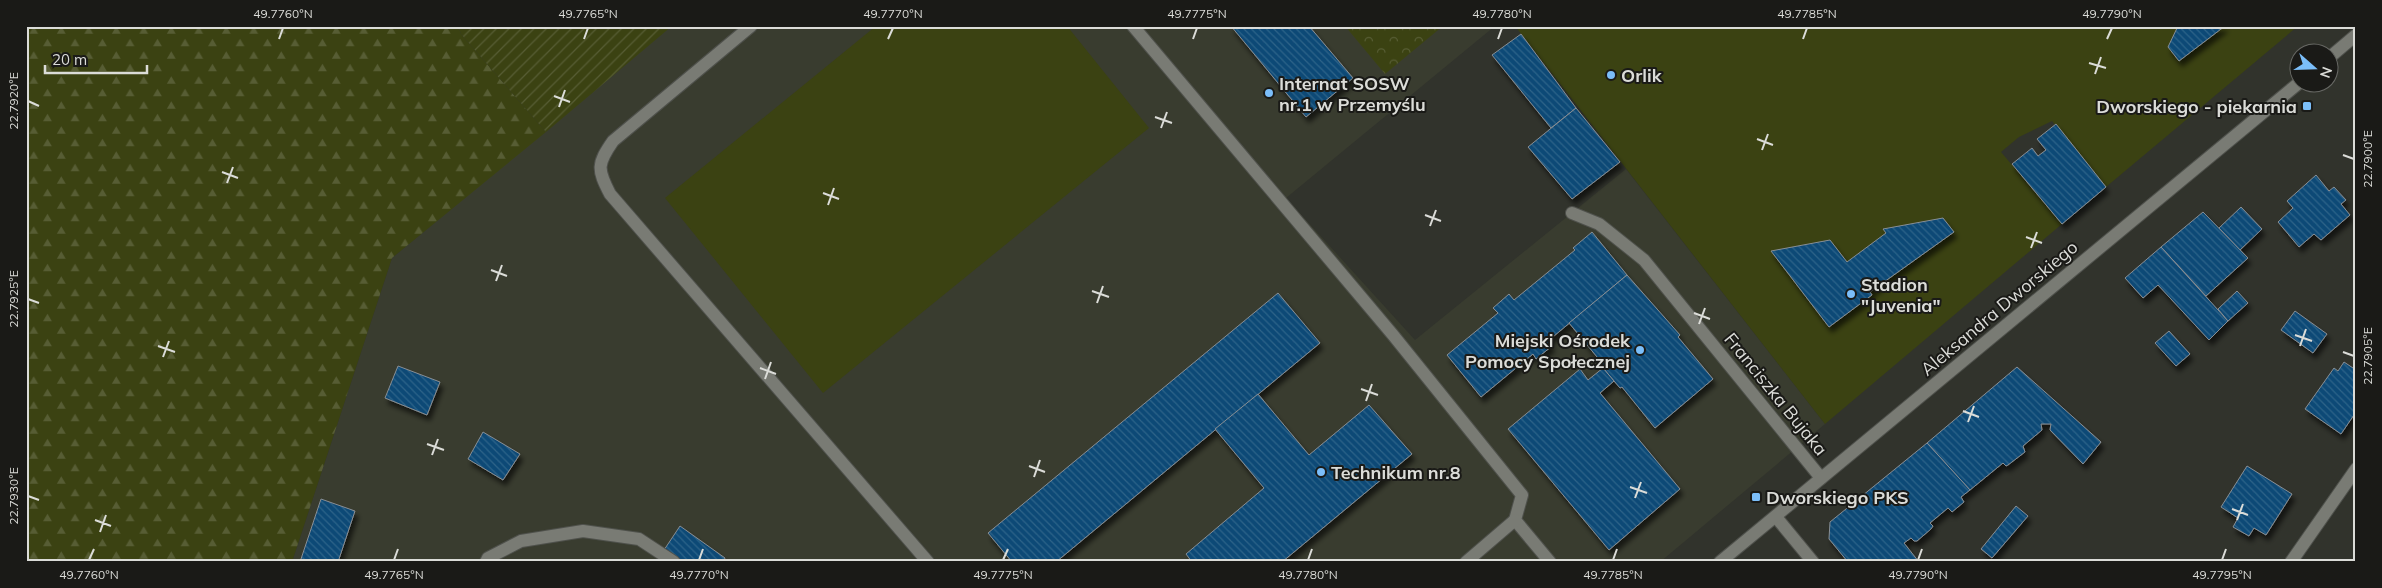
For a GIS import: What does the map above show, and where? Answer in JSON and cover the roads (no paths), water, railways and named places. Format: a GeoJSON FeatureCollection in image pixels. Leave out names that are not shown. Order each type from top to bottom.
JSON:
{"type":"FeatureCollection","features":[{"type":"Feature","properties":{"kind":"street"},"geometry":{"type":"LineString","coordinates":[[751,26],[613,141],[602,158],[600,175],[610,194],[928,562]]}},
{"type":"Feature","properties":{"kind":"street"},"geometry":{"type":"LineString","coordinates":[[1133,26],[1392,335],[1522,495],[1515,520],[1466,562]]}},
{"type":"Feature","properties":{"kind":"street"},"geometry":{"type":"LineString","coordinates":[[2340,49],[2356,35]]}},
{"type":"Feature","properties":{"kind":"street","name":"Aleksandra Dworskiego"},"geometry":{"type":"LineString","coordinates":[[1720,562],[2290,90]]}},
{"type":"Feature","properties":{"kind":"street","name":"Franciszka Bujaka"},"geometry":{"type":"LineString","coordinates":[[1572,213],[1599,224],[1644,260],[1821,478]]}},
{"type":"Feature","properties":{"kind":"street"},"geometry":{"type":"LineString","coordinates":[[2292,562],[2356,469]]}},
{"type":"Feature","properties":{"kind":"street"},"geometry":{"type":"LineString","coordinates":[[1776,516],[1813,562]]}},
{"type":"Feature","properties":{"kind":"street"},"geometry":{"type":"LineString","coordinates":[[1515,520],[1550,562]]}},
{"type":"Feature","properties":{"kind":"street"},"geometry":{"type":"LineString","coordinates":[[486,562],[488,558],[520,541],[583,531],[639,538],[674,562]]}},
{"type":"Feature","properties":{"kind":"place","name":"Orlik"},"geometry":{"type":"Point","coordinates":[1611,75]}},
{"type":"Feature","properties":{"kind":"place","name":"Internat SOSW nr.1 w Przemyślu"},"geometry":{"type":"Point","coordinates":[1269,93]}},
{"type":"Feature","properties":{"kind":"place","name":"Dworskiego - piekarnia"},"geometry":{"type":"Point","coordinates":[2307,106]}},
{"type":"Feature","properties":{"kind":"place","name":"Stadion \"Juvenia\""},"geometry":{"type":"Point","coordinates":[1851,294]}},
{"type":"Feature","properties":{"kind":"place","name":"Miejski Ośrodek Pomocy Społecznej"},"geometry":{"type":"Point","coordinates":[1640,350]}},
{"type":"Feature","properties":{"kind":"place","name":"Technikum nr.8"},"geometry":{"type":"Point","coordinates":[1321,472]}},
{"type":"Feature","properties":{"kind":"place","name":"Dworskiego PKS"},"geometry":{"type":"Point","coordinates":[1756,497]}}]}
